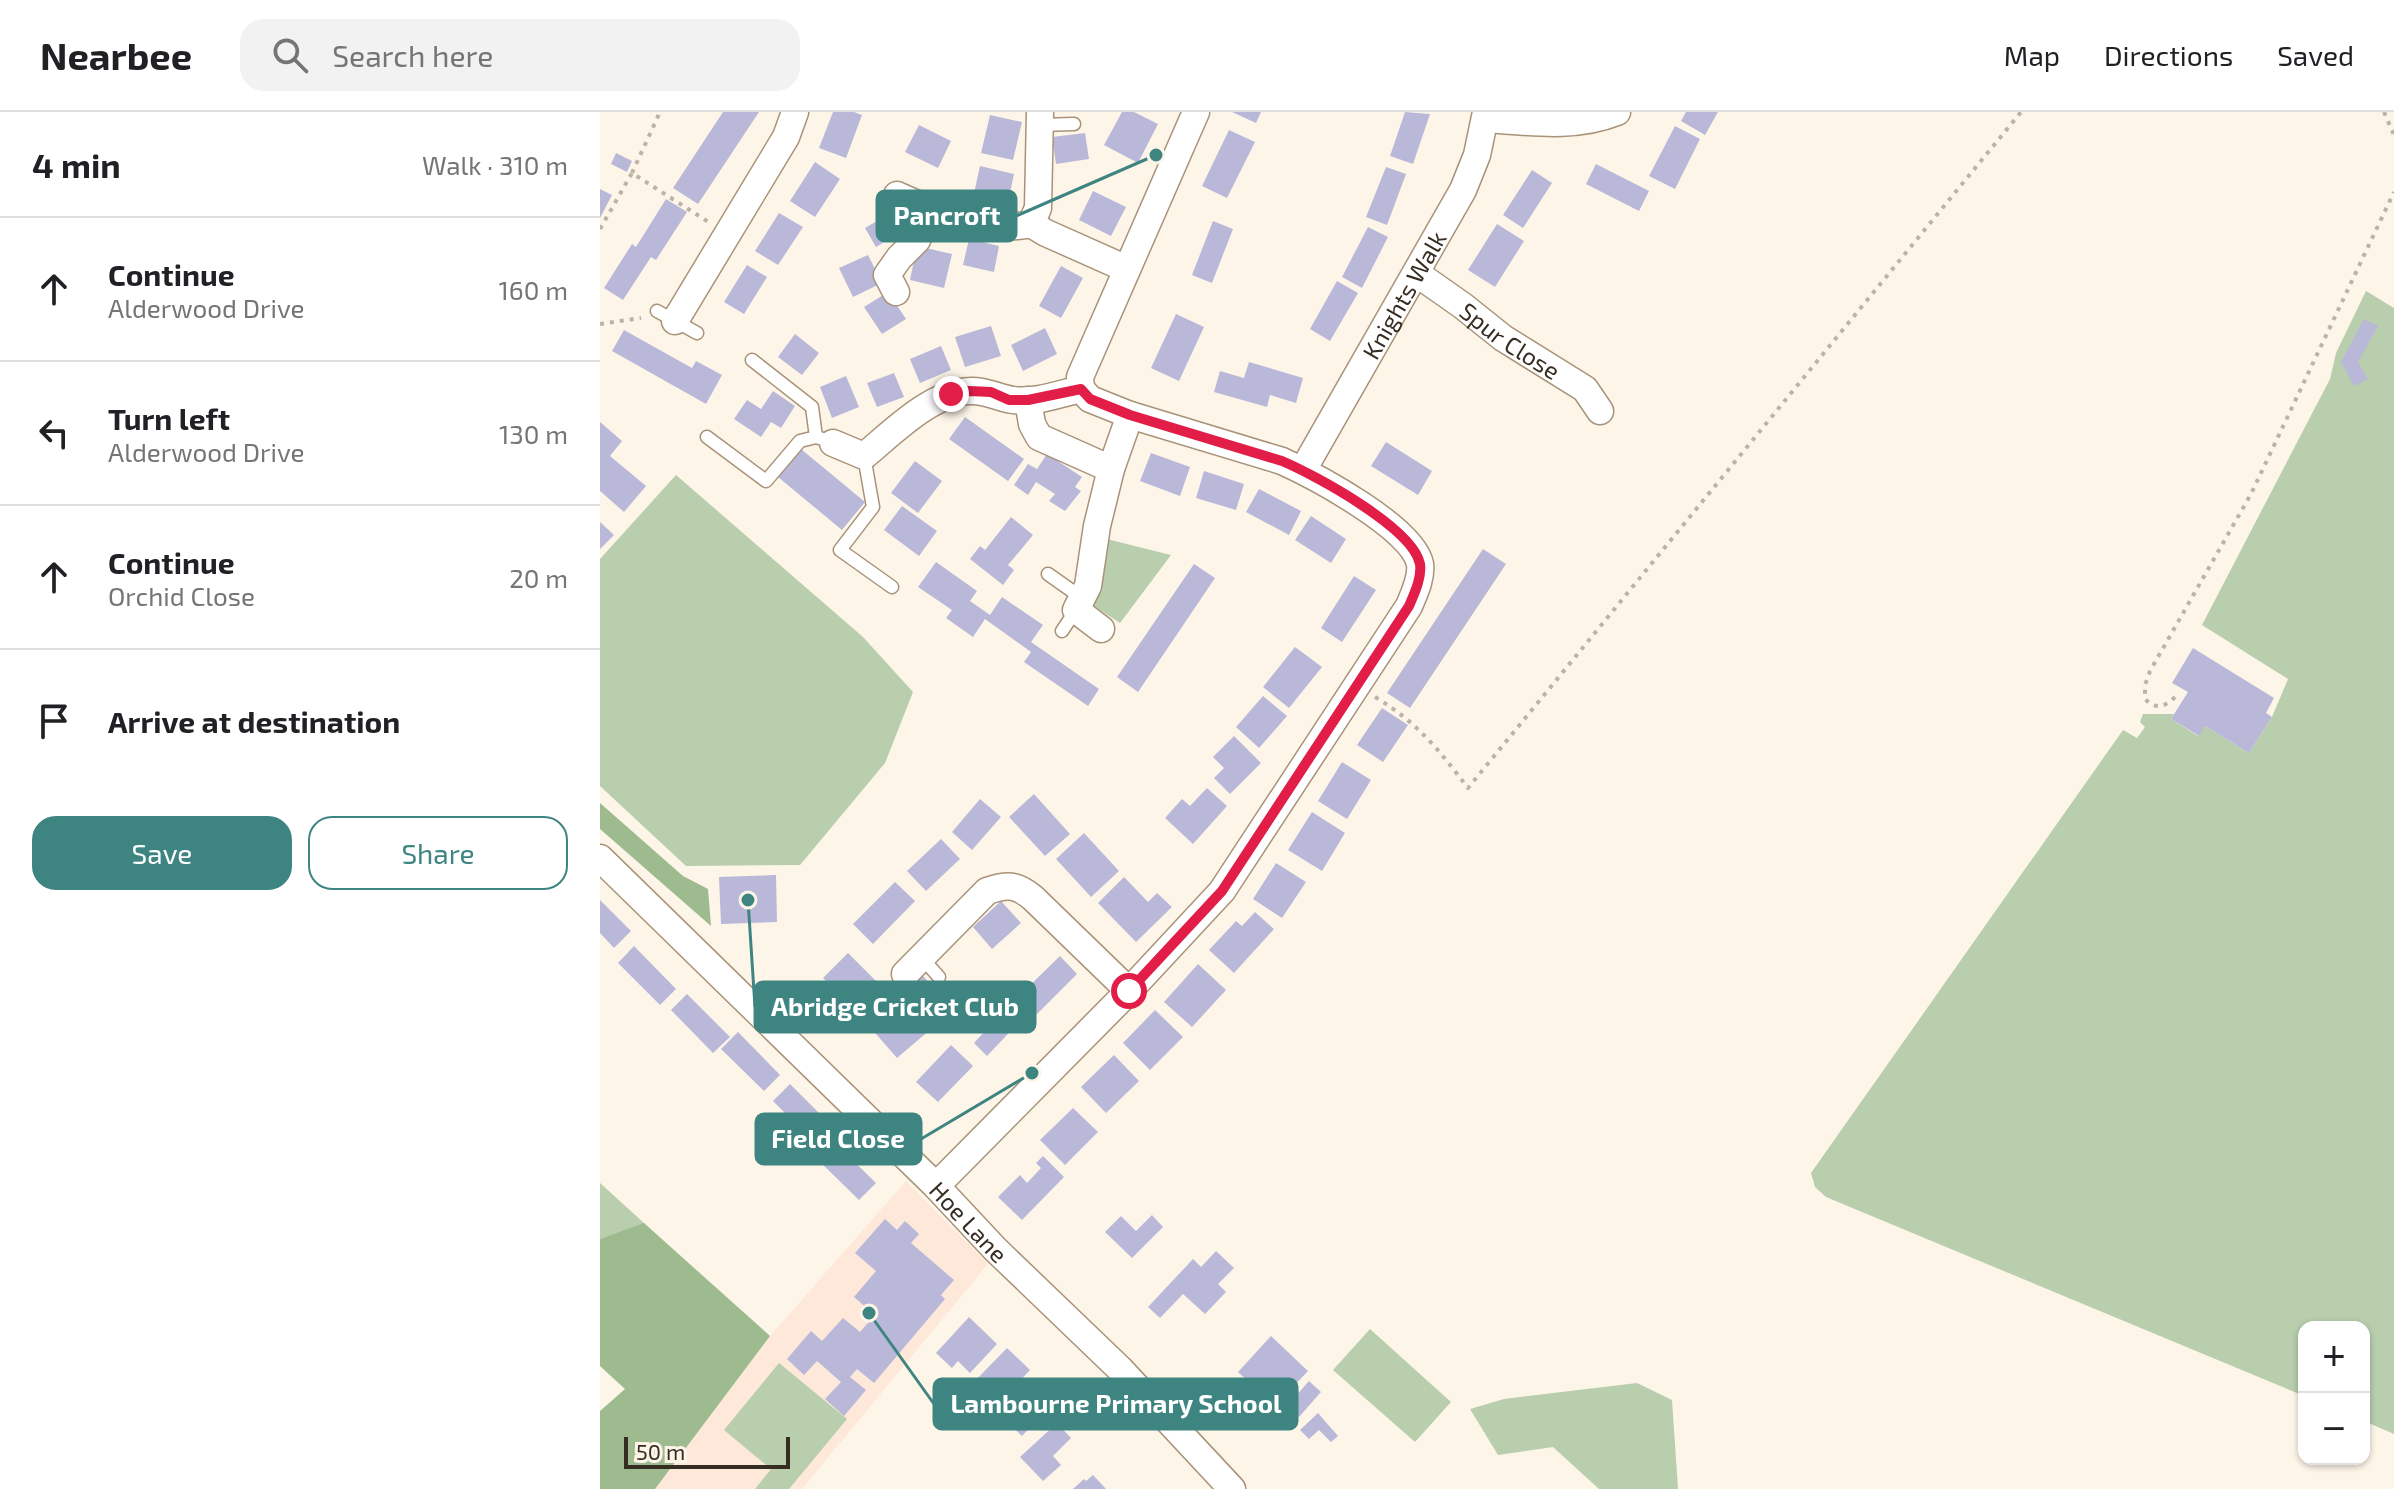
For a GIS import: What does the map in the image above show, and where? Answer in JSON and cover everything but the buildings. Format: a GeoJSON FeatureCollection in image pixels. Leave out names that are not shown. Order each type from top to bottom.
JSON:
{"type":"FeatureCollection","features":[{"type":"Feature","properties":{"kind":"street"},"geometry":{"type":"LineString","coordinates":[[676,322],[786,137],[795,112]]}},
{"type":"Feature","properties":{"kind":"street"},"geometry":{"type":"LineString","coordinates":[[936,1186],[1129,991],[1222,891],[1409,606],[1417,589],[1420,565],[1412,545],[1396,528],[1303,470],[1130,415],[1090,399],[1081,389],[1080,377],[1196,112]]}},
{"type":"Feature","properties":{"kind":"street"},"geometry":{"type":"LineString","coordinates":[[1486,115],[1567,124],[1597,120],[1617,112]]}},
{"type":"Feature","properties":{"kind":"street","name":"Knights Walk"},"geometry":{"type":"LineString","coordinates":[[1303,470],[1463,190],[1477,155],[1486,115]]}},
{"type":"Feature","properties":{"kind":"street"},"geometry":{"type":"LineString","coordinates":[[1031,224],[1038,208],[1040,119]]}},
{"type":"Feature","properties":{"kind":"street"},"geometry":{"type":"LineString","coordinates":[[897,195],[930,210],[970,222],[1010,228],[1031,224],[1127,269]]}},
{"type":"Feature","properties":{"kind":"street"},"geometry":{"type":"LineString","coordinates":[[896,292],[887,275],[917,240],[930,210]]}},
{"type":"Feature","properties":{"kind":"street","name":"Spur Close"},"geometry":{"type":"LineString","coordinates":[[1416,273],[1503,338],[1585,389],[1600,411]]}},
{"type":"Feature","properties":{"kind":"street"},"geometry":{"type":"LineString","coordinates":[[824,440],[864,456],[918,412],[951,394],[991,392],[1009,400],[1028,400],[1081,389]]}},
{"type":"Feature","properties":{"kind":"street"},"geometry":{"type":"LineString","coordinates":[[1028,400],[1032,424],[1039,437],[1111,469]]}},
{"type":"Feature","properties":{"kind":"street"},"geometry":{"type":"LineString","coordinates":[[1101,629],[1074,613],[1088,586],[1097,526],[1111,469],[1130,415]]}},
{"type":"Feature","properties":{"kind":"street","name":"Hoe Lane"},"geometry":{"type":"LineString","coordinates":[[600,858],[1132,1381],[1232,1489]]}},
{"type":"Feature","properties":{"kind":"street"},"geometry":{"type":"LineString","coordinates":[[922,970],[987,891],[1004,885],[1019,886],[1129,991]]}},
{"type":"Feature","properties":{"kind":"lane"},"geometry":{"type":"LineString","coordinates":[[1040,119],[1074,124]]}},
{"type":"Feature","properties":{"kind":"lane"},"geometry":{"type":"LineString","coordinates":[[707,437],[766,481],[800,441],[824,440],[812,407],[752,360]]}},
{"type":"Feature","properties":{"kind":"lane"},"geometry":{"type":"LineString","coordinates":[[864,456],[873,507],[840,550],[892,587]]}},
{"type":"Feature","properties":{"kind":"lane"},"geometry":{"type":"LineString","coordinates":[[1048,574],[1074,613]]}},
{"type":"Feature","properties":{"kind":"path"},"geometry":{"type":"LineString","coordinates":[[600,229],[632,173],[660,112]]}},
{"type":"Feature","properties":{"kind":"path"},"geometry":{"type":"LineString","coordinates":[[1356,686],[1404,715],[1468,788],[2021,112]]}},
{"type":"Feature","properties":{"kind":"path"},"geometry":{"type":"LineString","coordinates":[[2384,112],[2394,135]]}},
{"type":"Feature","properties":{"kind":"path"},"geometry":{"type":"LineString","coordinates":[[632,173],[728,235]]}},
{"type":"Feature","properties":{"kind":"path"},"geometry":{"type":"LineString","coordinates":[[2175,697],[2168,704],[2157,707],[2145,699],[2145,685],[2150,671],[2251,494],[2394,192]]}},
{"type":"Feature","properties":{"kind":"path"},"geometry":{"type":"LineString","coordinates":[[600,324],[645,317],[651,307],[676,322]]}},
{"type":"Feature","properties":{"kind":"shaded area"},"geometry":{"type":"Polygon","coordinates":[[[906,1181],[988,1264],[802,1489],[655,1489],[770,1336],[906,1181]]]}},
{"type":"Feature","properties":{"kind":"green space"},"geometry":{"type":"Polygon","coordinates":[[[2366,291],[2394,308],[2394,1434],[2370,1424],[2370,1321],[2298,1321],[2298,1394],[1826,1197],[1815,1187],[1811,1173],[2123,730],[2137,738],[2145,727],[2140,722],[2143,714],[2174,714],[2171,719],[2198,736],[2205,726],[2249,753],[2272,717],[2288,679],[2202,625],[2330,379],[2336,353],[2366,291]]]}},
{"type":"Feature","properties":{"kind":"green space"},"geometry":{"type":"Polygon","coordinates":[[[676,475],[863,637],[913,692],[885,763],[800,865],[686,866],[600,786],[600,559],[676,475]]]}},
{"type":"Feature","properties":{"kind":"green space"},"geometry":{"type":"Polygon","coordinates":[[[1103,538],[1171,555],[1120,623],[1086,601],[1103,538]]]}},
{"type":"Feature","properties":{"kind":"green space"},"geometry":{"type":"Polygon","coordinates":[[[600,803],[683,876],[708,889],[711,926],[600,829],[600,803]]]}},
{"type":"Feature","properties":{"kind":"green space"},"geometry":{"type":"Polygon","coordinates":[[[600,1183],[645,1224],[600,1239],[600,1183]]]}},
{"type":"Feature","properties":{"kind":"green space"},"geometry":{"type":"Polygon","coordinates":[[[644,1223],[770,1336],[655,1489],[600,1489],[600,1411],[625,1389],[600,1366],[600,1239],[644,1223]]]}},
{"type":"Feature","properties":{"kind":"green space"},"geometry":{"type":"Polygon","coordinates":[[[1370,1329],[1451,1402],[1415,1442],[1333,1370],[1370,1329]]]}},
{"type":"Feature","properties":{"kind":"green space"},"geometry":{"type":"Polygon","coordinates":[[[779,1363],[847,1419],[789,1489],[755,1489],[771,1469],[724,1430],[779,1363]]]}},
{"type":"Feature","properties":{"kind":"green space"},"geometry":{"type":"Polygon","coordinates":[[[1637,1383],[1672,1400],[1678,1489],[1599,1489],[1553,1447],[1498,1455],[1470,1409],[1504,1399],[1637,1383]]]}},
{"type":"Feature","properties":{"kind":"place","name":"Pancroft"},"geometry":{"type":"Point","coordinates":[1156,155]}},
{"type":"Feature","properties":{"kind":"place","name":"Abridge Cricket Club"},"geometry":{"type":"Point","coordinates":[748,900]}},
{"type":"Feature","properties":{"kind":"place","name":"Field Close"},"geometry":{"type":"Point","coordinates":[1032,1073]}},
{"type":"Feature","properties":{"kind":"place","name":"Lambourne Primary School"},"geometry":{"type":"Point","coordinates":[869,1313]}},
{"type":"Feature","properties":{"kind":"route"},"geometry":{"type":"LineString","coordinates":[[951,394],[991,392],[1009,400],[1028,400],[1081,389],[1090,399],[1130,415],[1282,461],[1303,470],[1396,528],[1412,545],[1420,565],[1417,589],[1409,606],[1222,891],[1129,991]]}}]}
